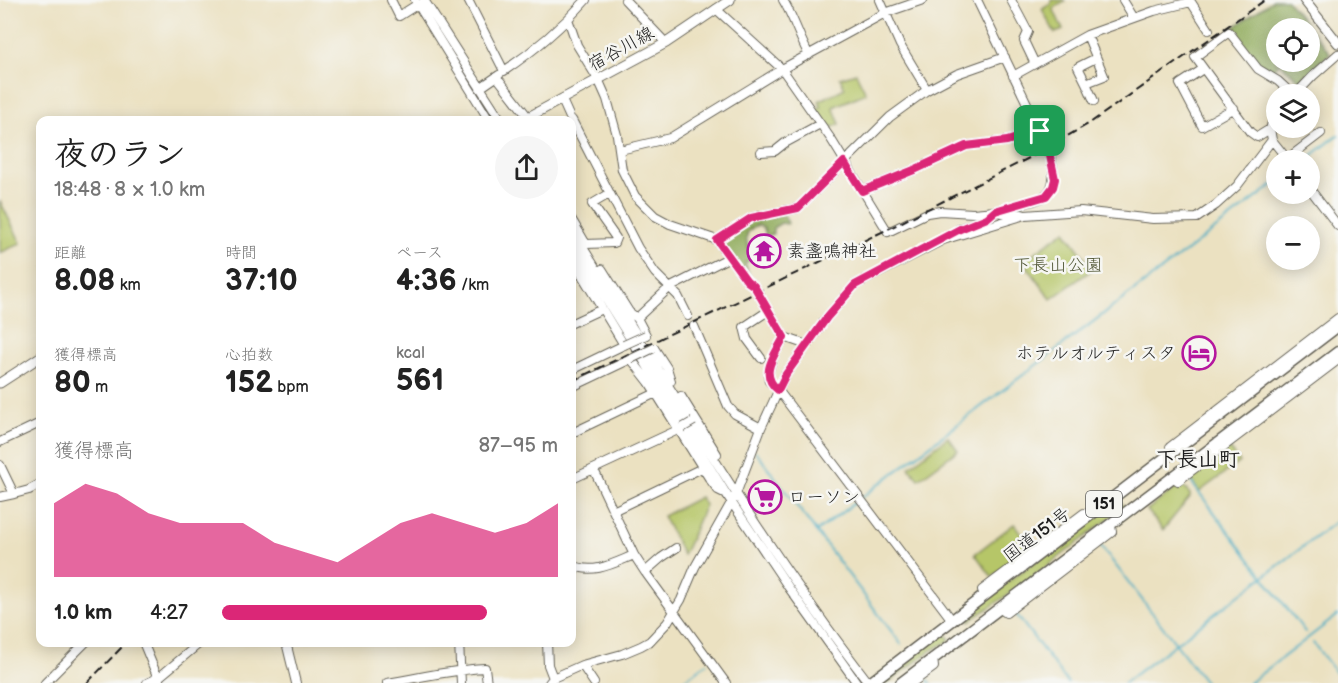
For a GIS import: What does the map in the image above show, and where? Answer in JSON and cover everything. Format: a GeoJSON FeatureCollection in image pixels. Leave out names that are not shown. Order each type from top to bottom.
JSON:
{"type":"FeatureCollection","features":[{"type":"Feature","properties":{"kind":"highway","name":"国道151号"},"geometry":{"type":"LineString","coordinates":[[870,683],[1338,326]]}},
{"type":"Feature","properties":{"kind":"highway","name":"国道151号"},"geometry":{"type":"LineString","coordinates":[[901,683],[1338,352]]}},
{"type":"Feature","properties":{"kind":"main road","name":"宿谷川線"},"geometry":{"type":"LineString","coordinates":[[532,116],[666,43],[716,5],[730,0]]}},
{"type":"Feature","properties":{"kind":"main road"},"geometry":{"type":"LineString","coordinates":[[1304,0],[1338,43]]}},
{"type":"Feature","properties":{"kind":"main road"},"geometry":{"type":"LineString","coordinates":[[0,383],[36,360]]}},
{"type":"Feature","properties":{"kind":"street"},"geometry":{"type":"LineString","coordinates":[[391,0],[399,16],[421,1]]}},
{"type":"Feature","properties":{"kind":"street"},"geometry":{"type":"LineString","coordinates":[[468,0],[504,71]]}},
{"type":"Feature","properties":{"kind":"street"},"geometry":{"type":"LineString","coordinates":[[480,88],[537,49],[586,0]]}},
{"type":"Feature","properties":{"kind":"street"},"geometry":{"type":"LineString","coordinates":[[625,0],[666,43]]}},
{"type":"Feature","properties":{"kind":"street"},"geometry":{"type":"LineString","coordinates":[[783,0],[809,55]]}},
{"type":"Feature","properties":{"kind":"street"},"geometry":{"type":"LineString","coordinates":[[880,0],[900,45],[927,90]]}},
{"type":"Feature","properties":{"kind":"street"},"geometry":{"type":"LineString","coordinates":[[620,150],[670,138],[782,69],[885,14],[922,0]]}},
{"type":"Feature","properties":{"kind":"street"},"geometry":{"type":"LineString","coordinates":[[716,5],[782,69],[820,124],[888,232],[927,213],[995,211],[1046,196],[1053,187],[1055,179],[1052,160],[977,0]]}},
{"type":"Feature","properties":{"kind":"street"},"geometry":{"type":"LineString","coordinates":[[1011,0],[1028,32],[1024,41],[1035,64]]}},
{"type":"Feature","properties":{"kind":"street"},"geometry":{"type":"LineString","coordinates":[[1123,0],[1134,18]]}},
{"type":"Feature","properties":{"kind":"street"},"geometry":{"type":"LineString","coordinates":[[421,1],[498,116]]}},
{"type":"Feature","properties":{"kind":"street"},"geometry":{"type":"LineString","coordinates":[[421,1],[487,116]]}},
{"type":"Feature","properties":{"kind":"street"},"geometry":{"type":"LineString","coordinates":[[1013,76],[1087,35],[1172,6],[1191,2],[1209,30]]}},
{"type":"Feature","properties":{"kind":"street"},"geometry":{"type":"LineString","coordinates":[[568,20],[577,45],[599,81],[612,113],[622,170],[635,196],[655,216],[670,224],[717,240],[747,281],[754,286],[784,337],[807,345]]}},
{"type":"Feature","properties":{"kind":"street"},"geometry":{"type":"LineString","coordinates":[[1266,131],[1257,137],[1250,132],[1195,57],[1229,32],[1258,69],[1282,84]]}},
{"type":"Feature","properties":{"kind":"street"},"geometry":{"type":"LineString","coordinates":[[1086,83],[1104,76],[1087,35]]}},
{"type":"Feature","properties":{"kind":"street"},"geometry":{"type":"LineString","coordinates":[[1305,84],[1338,54]]}},
{"type":"Feature","properties":{"kind":"street"},"geometry":{"type":"LineString","coordinates":[[717,240],[751,218],[798,208],[890,117],[927,90],[957,74],[1005,57]]}},
{"type":"Feature","properties":{"kind":"street"},"geometry":{"type":"LineString","coordinates":[[1094,101],[1078,68],[1096,58]]}},
{"type":"Feature","properties":{"kind":"street"},"geometry":{"type":"LineString","coordinates":[[1203,69],[1180,84],[1203,126],[1234,108]]}},
{"type":"Feature","properties":{"kind":"street"},"geometry":{"type":"LineString","coordinates":[[497,77],[524,116]]}},
{"type":"Feature","properties":{"kind":"street"},"geometry":{"type":"LineString","coordinates":[[562,100],[569,116]]}},
{"type":"Feature","properties":{"kind":"street"},"geometry":{"type":"LineString","coordinates":[[761,152],[776,151],[784,142],[820,124]]}},
{"type":"Feature","properties":{"kind":"street"},"geometry":{"type":"LineString","coordinates":[[576,130],[638,248],[655,273],[678,296],[688,316]]}},
{"type":"Feature","properties":{"kind":"street"},"geometry":{"type":"LineString","coordinates":[[862,191],[966,146],[1007,141],[1040,131]]}},
{"type":"Feature","properties":{"kind":"street"},"geometry":{"type":"LineString","coordinates":[[1300,150],[1321,133]]}},
{"type":"Feature","properties":{"kind":"street"},"geometry":{"type":"LineString","coordinates":[[943,240],[1026,215],[1082,211],[1153,219],[1197,218],[1237,186],[1272,140],[1280,150]]}},
{"type":"Feature","properties":{"kind":"street"},"geometry":{"type":"LineString","coordinates":[[586,244],[614,243],[616,238],[592,204],[609,194]]}},
{"type":"Feature","properties":{"kind":"street"},"geometry":{"type":"LineString","coordinates":[[1320,202],[1338,226]]}},
{"type":"Feature","properties":{"kind":"street"},"geometry":{"type":"LineString","coordinates":[[995,211],[1026,215]]}},
{"type":"Feature","properties":{"kind":"street"},"geometry":{"type":"LineString","coordinates":[[732,492],[786,374],[833,309],[855,285],[960,229],[987,218],[995,211]]}},
{"type":"Feature","properties":{"kind":"street"},"geometry":{"type":"LineString","coordinates":[[576,227],[629,312],[637,318],[646,334],[576,368]]}},
{"type":"Feature","properties":{"kind":"street"},"geometry":{"type":"LineString","coordinates":[[576,237],[732,492]]}},
{"type":"Feature","properties":{"kind":"street"},"geometry":{"type":"LineString","coordinates":[[576,251],[732,492],[831,634],[870,683]]}},
{"type":"Feature","properties":{"kind":"street"},"geometry":{"type":"LineString","coordinates":[[637,318],[669,288],[730,257]]}},
{"type":"Feature","properties":{"kind":"street"},"geometry":{"type":"LineString","coordinates":[[576,274],[602,309],[624,345]]}},
{"type":"Feature","properties":{"kind":"street"},"geometry":{"type":"LineString","coordinates":[[576,321],[602,309]]}},
{"type":"Feature","properties":{"kind":"street"},"geometry":{"type":"LineString","coordinates":[[761,358],[747,339],[744,327],[768,311]]}},
{"type":"Feature","properties":{"kind":"street"},"geometry":{"type":"LineString","coordinates":[[1158,463],[1157,458],[1338,318]]}},
{"type":"Feature","properties":{"kind":"street"},"geometry":{"type":"LineString","coordinates":[[694,326],[728,406],[735,414],[761,428]]}},
{"type":"Feature","properties":{"kind":"street"},"geometry":{"type":"LineString","coordinates":[[784,337],[770,365],[769,381],[952,620]]}},
{"type":"Feature","properties":{"kind":"street"},"geometry":{"type":"LineString","coordinates":[[547,647],[551,681],[582,665],[641,646],[658,634],[674,614],[695,567],[732,503],[731,478],[668,376],[667,368],[654,348],[576,385]]}},
{"type":"Feature","properties":{"kind":"street"},"geometry":{"type":"LineString","coordinates":[[631,359],[680,429],[702,468],[718,490],[732,492]]}},
{"type":"Feature","properties":{"kind":"street"},"geometry":{"type":"LineString","coordinates":[[1174,478],[1179,481],[1338,360]]}},
{"type":"Feature","properties":{"kind":"street"},"geometry":{"type":"LineString","coordinates":[[576,432],[656,393]]}},
{"type":"Feature","properties":{"kind":"street"},"geometry":{"type":"LineString","coordinates":[[576,477],[695,420]]}},
{"type":"Feature","properties":{"kind":"street"},"geometry":{"type":"LineString","coordinates":[[0,442],[36,425]]}},
{"type":"Feature","properties":{"kind":"street"},"geometry":{"type":"LineString","coordinates":[[0,465],[14,494]]}},
{"type":"Feature","properties":{"kind":"street"},"geometry":{"type":"LineString","coordinates":[[615,510],[702,468]]}},
{"type":"Feature","properties":{"kind":"street"},"geometry":{"type":"LineString","coordinates":[[594,470],[615,510],[634,555],[674,614],[726,683]]}},
{"type":"Feature","properties":{"kind":"street"},"geometry":{"type":"LineString","coordinates":[[0,497],[36,486]]}},
{"type":"Feature","properties":{"kind":"street"},"geometry":{"type":"LineString","coordinates":[[732,503],[857,683]]}},
{"type":"Feature","properties":{"kind":"street"},"geometry":{"type":"LineString","coordinates":[[645,572],[676,548]]}},
{"type":"Feature","properties":{"kind":"street"},"geometry":{"type":"LineString","coordinates":[[576,567],[601,569],[634,555]]}},
{"type":"Feature","properties":{"kind":"street"},"geometry":{"type":"LineString","coordinates":[[45,683],[81,647]]}},
{"type":"Feature","properties":{"kind":"street"},"geometry":{"type":"LineString","coordinates":[[145,647],[159,681]]}},
{"type":"Feature","properties":{"kind":"street"},"geometry":{"type":"LineString","coordinates":[[147,683],[159,681],[196,647]]}},
{"type":"Feature","properties":{"kind":"street"},"geometry":{"type":"LineString","coordinates":[[287,647],[296,683]]}},
{"type":"Feature","properties":{"kind":"street"},"geometry":{"type":"LineString","coordinates":[[459,647],[461,683]]}},
{"type":"Feature","properties":{"kind":"street"},"geometry":{"type":"LineString","coordinates":[[912,683],[934,667],[933,658]]}},
{"type":"Feature","properties":{"kind":"street"},"geometry":{"type":"LineString","coordinates":[[582,665],[594,683]]}},
{"type":"Feature","properties":{"kind":"street"},"geometry":{"type":"LineString","coordinates":[[387,683],[422,680],[470,668],[485,668],[487,683]]}},
{"type":"Feature","properties":{"kind":"green space"},"geometry":{"type":"Polygon","coordinates":[[[1051,0],[1064,0],[1065,2],[1053,8],[1063,30],[1055,33],[1042,9],[1051,4],[1051,0]]]}},
{"type":"Feature","properties":{"kind":"green space"},"geometry":{"type":"Polygon","coordinates":[[[1273,0],[1287,0],[1302,18],[1266,18],[1266,72],[1270,72],[1268,74],[1259,67],[1230,30],[1273,0]]]}},
{"type":"Feature","properties":{"kind":"green space"},"geometry":{"type":"Polygon","coordinates":[[[1320,40],[1330,53],[1320,63],[1320,40]]]}},
{"type":"Feature","properties":{"kind":"green space"},"geometry":{"type":"Polygon","coordinates":[[[1290,72],[1310,72],[1301,81],[1290,72]]]}},
{"type":"Feature","properties":{"kind":"green space"},"geometry":{"type":"Polygon","coordinates":[[[856,73],[866,93],[833,107],[840,124],[828,129],[815,109],[821,107],[819,101],[845,88],[840,78],[856,73]]]}},
{"type":"Feature","properties":{"kind":"green space"},"geometry":{"type":"Polygon","coordinates":[[[0,201],[21,243],[0,253],[0,201]]]}},
{"type":"Feature","properties":{"kind":"green space"},"geometry":{"type":"Polygon","coordinates":[[[784,215],[788,223],[781,223],[773,228],[773,234],[766,236],[764,228],[758,225],[748,231],[746,240],[753,260],[745,262],[751,283],[721,241],[752,220],[784,215]]]}},
{"type":"Feature","properties":{"kind":"green space","name":"下長山公園"},"geometry":{"type":"Polygon","coordinates":[[[1065,231],[1093,269],[1051,299],[1023,261],[1065,231]]]}},
{"type":"Feature","properties":{"kind":"green space"},"geometry":{"type":"Polygon","coordinates":[[[948,437],[958,450],[919,479],[909,467],[948,437]]]}},
{"type":"Feature","properties":{"kind":"green space"},"geometry":{"type":"Polygon","coordinates":[[[1229,448],[1240,462],[1199,492],[1189,478],[1229,448]]]}},
{"type":"Feature","properties":{"kind":"green space"},"geometry":{"type":"Polygon","coordinates":[[[1181,484],[1190,497],[1163,530],[1147,510],[1181,484]]]}},
{"type":"Feature","properties":{"kind":"green space"},"geometry":{"type":"Polygon","coordinates":[[[700,497],[705,505],[683,555],[663,516],[700,497]]]}},
{"type":"Feature","properties":{"kind":"green space"},"geometry":{"type":"Polygon","coordinates":[[[1119,500],[1124,507],[1032,578],[970,621],[965,613],[1119,500]]]}},
{"type":"Feature","properties":{"kind":"green space"},"geometry":{"type":"Polygon","coordinates":[[[1014,524],[1031,546],[992,577],[975,554],[1014,524]]]}},
{"type":"Feature","properties":{"kind":"green space"},"geometry":{"type":"Polygon","coordinates":[[[945,633],[950,640],[948,642],[930,651],[888,683],[879,683],[877,680],[945,633]]]}},
{"type":"Feature","properties":{"kind":"waterway"},"geometry":{"type":"LineString","coordinates":[[1319,150],[1338,135]]}},
{"type":"Feature","properties":{"kind":"waterway"},"geometry":{"type":"LineString","coordinates":[[816,532],[1266,191]]}},
{"type":"Feature","properties":{"kind":"waterway"},"geometry":{"type":"LineString","coordinates":[[756,452],[901,644]]}},
{"type":"Feature","properties":{"kind":"waterway"},"geometry":{"type":"LineString","coordinates":[[1188,478],[1305,632]]}},
{"type":"Feature","properties":{"kind":"waterway"},"geometry":{"type":"LineString","coordinates":[[1124,683],[1338,520]]}},
{"type":"Feature","properties":{"kind":"waterway"},"geometry":{"type":"LineString","coordinates":[[1100,545],[1206,683]]}},
{"type":"Feature","properties":{"kind":"waterway"},"geometry":{"type":"LineString","coordinates":[[1013,610],[1068,683]]}},
{"type":"Feature","properties":{"kind":"waterway"},"geometry":{"type":"LineString","coordinates":[[1249,683],[1338,615]]}},
{"type":"Feature","properties":{"kind":"waterway"},"geometry":{"type":"LineString","coordinates":[[1313,643],[1338,675]]}},
{"type":"Feature","properties":{"kind":"waterway"},"geometry":{"type":"LineString","coordinates":[[680,683],[707,663]]}},
{"type":"Feature","properties":{"kind":"waterway"},"geometry":{"type":"LineString","coordinates":[[928,680],[931,683]]}},
{"type":"Feature","properties":{"kind":"railway"},"geometry":{"type":"LineString","coordinates":[[576,379],[886,230],[1029,158],[1090,123],[1265,0]]}},
{"type":"Feature","properties":{"kind":"railway"},"geometry":{"type":"LineString","coordinates":[[87,683],[122,647]]}},
{"type":"Feature","properties":{"kind":"place","name":"素盞鳴神社"},"geometry":{"type":"Point","coordinates":[764,251]}},
{"type":"Feature","properties":{"kind":"place","name":"ホテルオルティスタ"},"geometry":{"type":"Point","coordinates":[1199,353]}},
{"type":"Feature","properties":{"kind":"place","name":"ローソン"},"geometry":{"type":"Point","coordinates":[765,497]}},
{"type":"Feature","properties":{"kind":"district","name":"下長山町"},"geometry":{"type":"Point","coordinates":[1198,459]}},
{"type":"Feature","properties":{"kind":"route"},"geometry":{"type":"LineString","coordinates":[[1040,131],[1048,147],[1055,179],[1053,187],[1046,196],[995,211],[987,218],[960,229],[855,285],[828,316],[786,374],[778,390],[774,387],[768,379],[768,374],[784,337],[754,286],[747,281],[717,240],[751,218],[786,212],[803,205],[844,162],[862,191],[966,146],[1007,141],[1040,131]]}}]}
